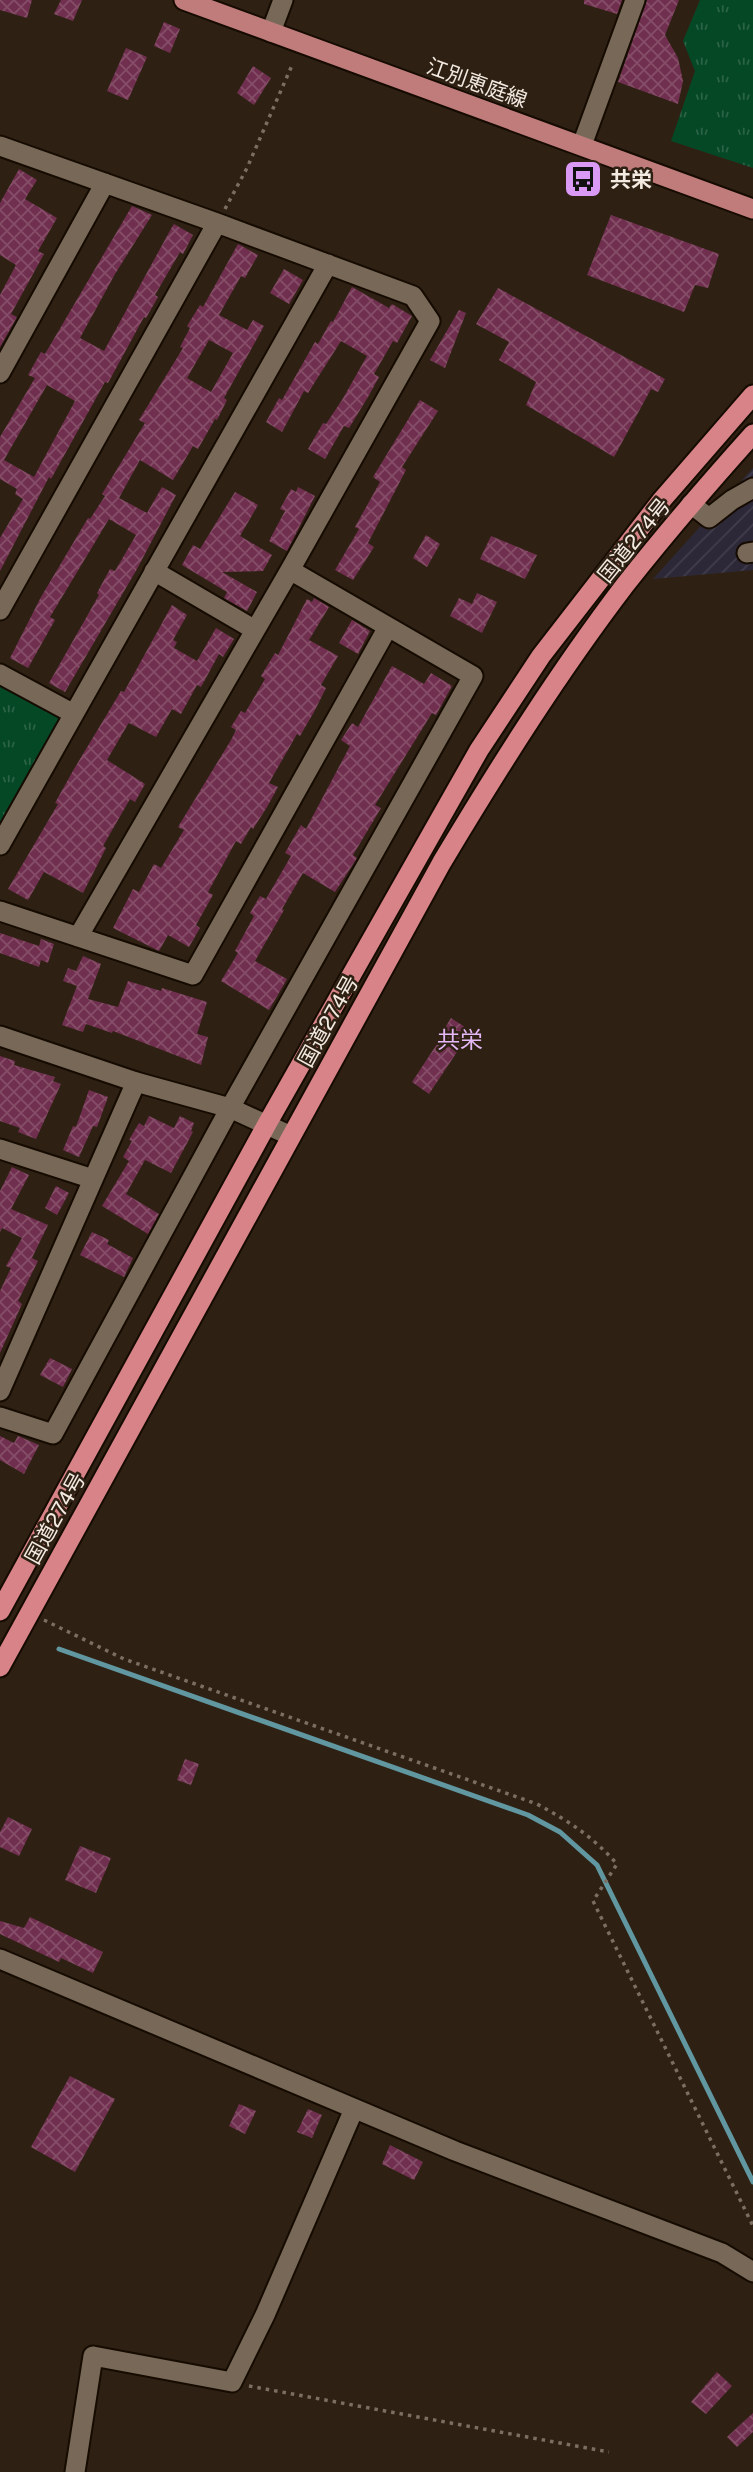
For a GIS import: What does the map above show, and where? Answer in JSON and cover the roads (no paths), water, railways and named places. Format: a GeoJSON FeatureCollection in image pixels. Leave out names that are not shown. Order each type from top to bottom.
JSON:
{"type":"FeatureCollection","features":[{"type":"Feature","properties":{"kind":"highway","name":"国道274号"},"geometry":{"type":"LineString","coordinates":[[0,1611],[267,1124],[479,750],[541,656],[662,502],[753,395]]}},
{"type":"Feature","properties":{"kind":"highway","name":"国道274号"},"geometry":{"type":"LineString","coordinates":[[0,1667],[442,862],[504,758],[625,585],[753,434]]}},
{"type":"Feature","properties":{"kind":"main road","name":"江別恵庭線"},"geometry":{"type":"LineString","coordinates":[[184,0],[753,209]]}},
{"type":"Feature","properties":{"kind":"street"},"geometry":{"type":"LineString","coordinates":[[271,32],[283,0]]}},
{"type":"Feature","properties":{"kind":"street"},"geometry":{"type":"LineString","coordinates":[[582,145],[635,0]]}},
{"type":"Feature","properties":{"kind":"street"},"geometry":{"type":"LineString","coordinates":[[0,146],[413,296],[430,321],[256,630],[78,937]]}},
{"type":"Feature","properties":{"kind":"street"},"geometry":{"type":"LineString","coordinates":[[0,373],[105,183]]}},
{"type":"Feature","properties":{"kind":"street"},"geometry":{"type":"LineString","coordinates":[[0,610],[217,223]]}},
{"type":"Feature","properties":{"kind":"street"},"geometry":{"type":"LineString","coordinates":[[0,845],[328,264]]}},
{"type":"Feature","properties":{"kind":"street"},"geometry":{"type":"LineString","coordinates":[[691,504],[709,518],[753,488]]}},
{"type":"Feature","properties":{"kind":"street"},"geometry":{"type":"LineString","coordinates":[[0,1418],[53,1434],[230,1108],[473,676],[290,570]]}},
{"type":"Feature","properties":{"kind":"street"},"geometry":{"type":"LineString","coordinates":[[155,571],[256,630]]}},
{"type":"Feature","properties":{"kind":"street"},"geometry":{"type":"LineString","coordinates":[[0,911],[193,975],[388,627]]}},
{"type":"Feature","properties":{"kind":"street"},"geometry":{"type":"LineString","coordinates":[[0,674],[74,714]]}},
{"type":"Feature","properties":{"kind":"street"},"geometry":{"type":"LineString","coordinates":[[0,1036],[136,1082],[230,1108],[291,1136]]}},
{"type":"Feature","properties":{"kind":"street"},"geometry":{"type":"LineString","coordinates":[[0,1391],[136,1082]]}},
{"type":"Feature","properties":{"kind":"street"},"geometry":{"type":"LineString","coordinates":[[0,1149],[93,1179]]}},
{"type":"Feature","properties":{"kind":"street"},"geometry":{"type":"LineString","coordinates":[[0,1959],[354,2109],[722,2253],[753,2272]]}},
{"type":"Feature","properties":{"kind":"street"},"geometry":{"type":"LineString","coordinates":[[75,2472],[93,2356],[232,2382],[265,2315],[354,2109]]}},
{"type":"Feature","properties":{"kind":"waterway"},"geometry":{"type":"LineString","coordinates":[[59,1649],[528,1815],[560,1832],[597,1865],[753,2182]]}},
{"type":"Feature","properties":{"kind":"place","name":"共栄"},"geometry":{"type":"Point","coordinates":[583,179]}},
{"type":"Feature","properties":{"kind":"district","name":"共栄"},"geometry":{"type":"Point","coordinates":[460,1039]}}]}
